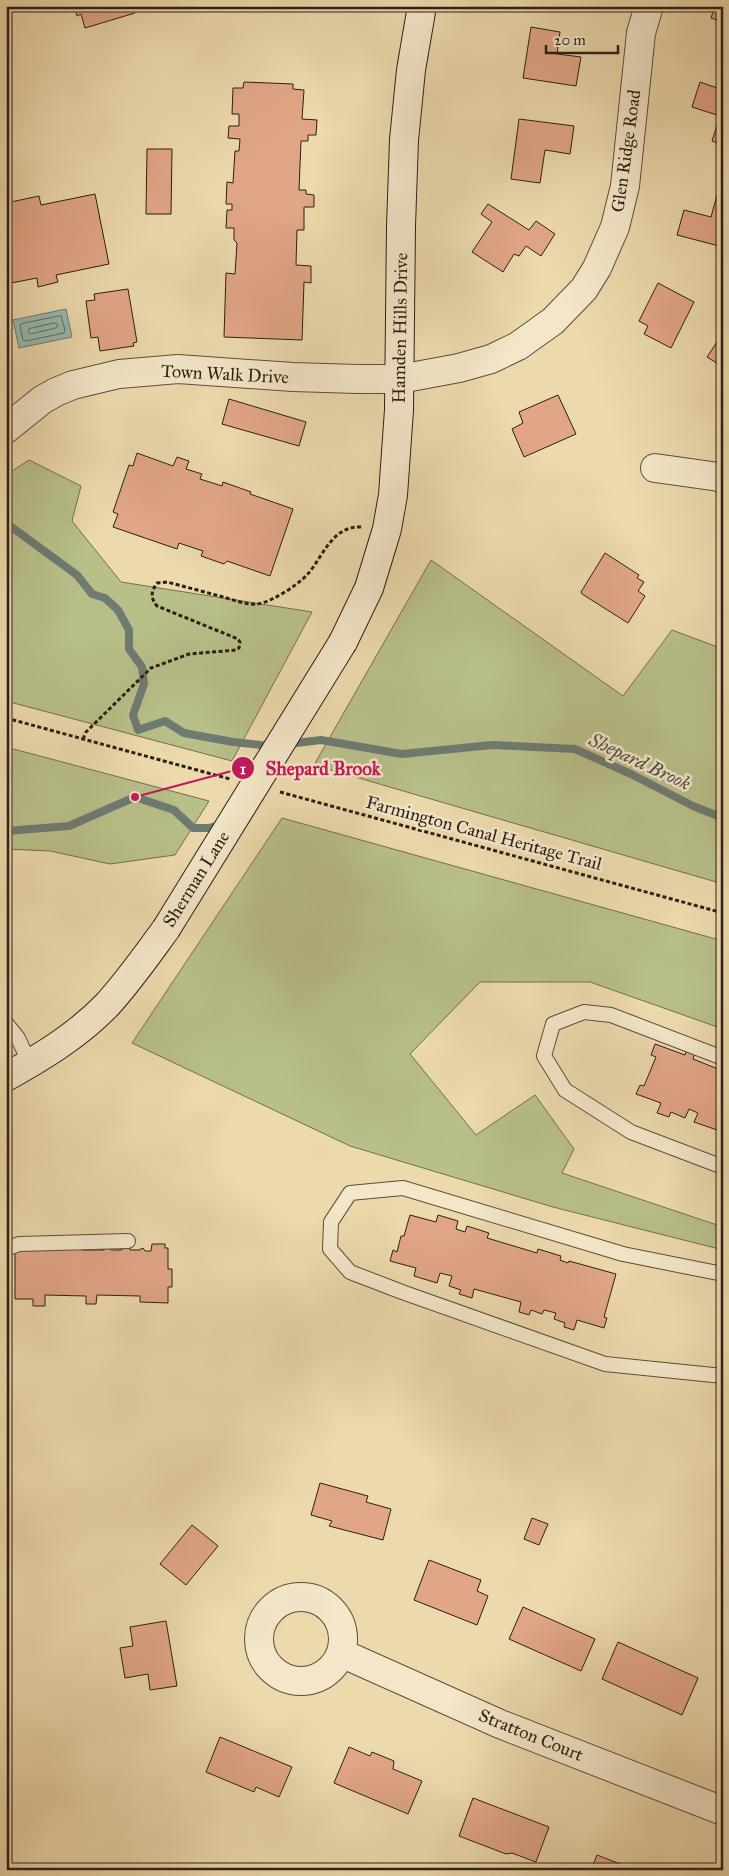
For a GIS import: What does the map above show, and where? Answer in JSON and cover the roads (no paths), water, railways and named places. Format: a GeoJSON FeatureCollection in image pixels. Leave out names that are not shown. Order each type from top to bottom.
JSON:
{"type":"FeatureCollection","features":[{"type":"Feature","properties":{"kind":"street","name":"Hamden Hills Drive"},"geometry":{"type":"LineString","coordinates":[[343,642],[369,588],[387,529],[393,495],[397,456],[400,379],[401,226],[404,140],[411,70],[422,6]]}},
{"type":"Feature","properties":{"kind":"street","name":"Glen Ridge Road"},"geometry":{"type":"LineString","coordinates":[[400,379],[459,368],[491,359],[518,346],[553,320],[584,289],[597,268],[615,226],[626,186],[641,33],[649,6]]}},
{"type":"Feature","properties":{"kind":"street","name":"Town Walk Drive"},"geometry":{"type":"LineString","coordinates":[[6,428],[56,392],[73,385],[119,374],[178,369],[293,377],[364,380],[400,379]]}},
{"type":"Feature","properties":{"kind":"street"},"geometry":{"type":"LineString","coordinates":[[655,468],[723,479]]}},
{"type":"Feature","properties":{"kind":"street","name":"Sherman Lane"},"geometry":{"type":"LineString","coordinates":[[6,1077],[30,1064],[78,1031],[106,1006],[129,979],[166,928],[343,642]]}},
{"type":"Feature","properties":{"kind":"street","name":"Stratton Court"},"geometry":{"type":"LineString","coordinates":[[341,1654],[500,1724],[723,1811]]}},
{"type":"Feature","properties":{"kind":"lane"},"geometry":{"type":"LineString","coordinates":[[723,1058],[611,1015],[584,1012],[553,1024],[544,1056],[564,1090],[631,1132],[723,1167]]}},
{"type":"Feature","properties":{"kind":"lane"},"geometry":{"type":"LineString","coordinates":[[6,1023],[18,1038],[30,1064]]}},
{"type":"Feature","properties":{"kind":"lane"},"geometry":{"type":"LineString","coordinates":[[723,1274],[623,1254],[403,1188],[350,1193],[331,1222],[330,1249],[350,1272],[605,1364],[723,1376]]}},
{"type":"Feature","properties":{"kind":"lane"},"geometry":{"type":"LineString","coordinates":[[6,1249],[20,1244],[128,1241]]}},
{"type":"Feature","properties":{"kind":"water"},"geometry":{"type":"Polygon","coordinates":[[[66,309],[72,337],[19,348],[13,320],[66,309]]]}},
{"type":"Feature","properties":{"kind":"waterway"},"geometry":{"type":"LineString","coordinates":[[6,523],[77,575],[92,594],[105,598],[118,610],[129,630],[129,649],[142,667],[144,684],[133,715],[138,730],[165,721],[184,733],[269,746]]}},
{"type":"Feature","properties":{"kind":"waterway","name":"Shepard Brook"},"geometry":{"type":"LineString","coordinates":[[288,744],[321,740],[402,754],[492,745],[575,749],[631,774],[693,806],[723,818]]}},
{"type":"Feature","properties":{"kind":"waterway","name":"Shepard Brook"},"geometry":{"type":"LineString","coordinates":[[6,831],[69,826],[135,797],[174,810],[193,828],[209,828],[221,825]]}},
{"type":"Feature","properties":{"kind":"place","name":"Shepard Brook"},"geometry":{"type":"Point","coordinates":[135,797]}}]}
